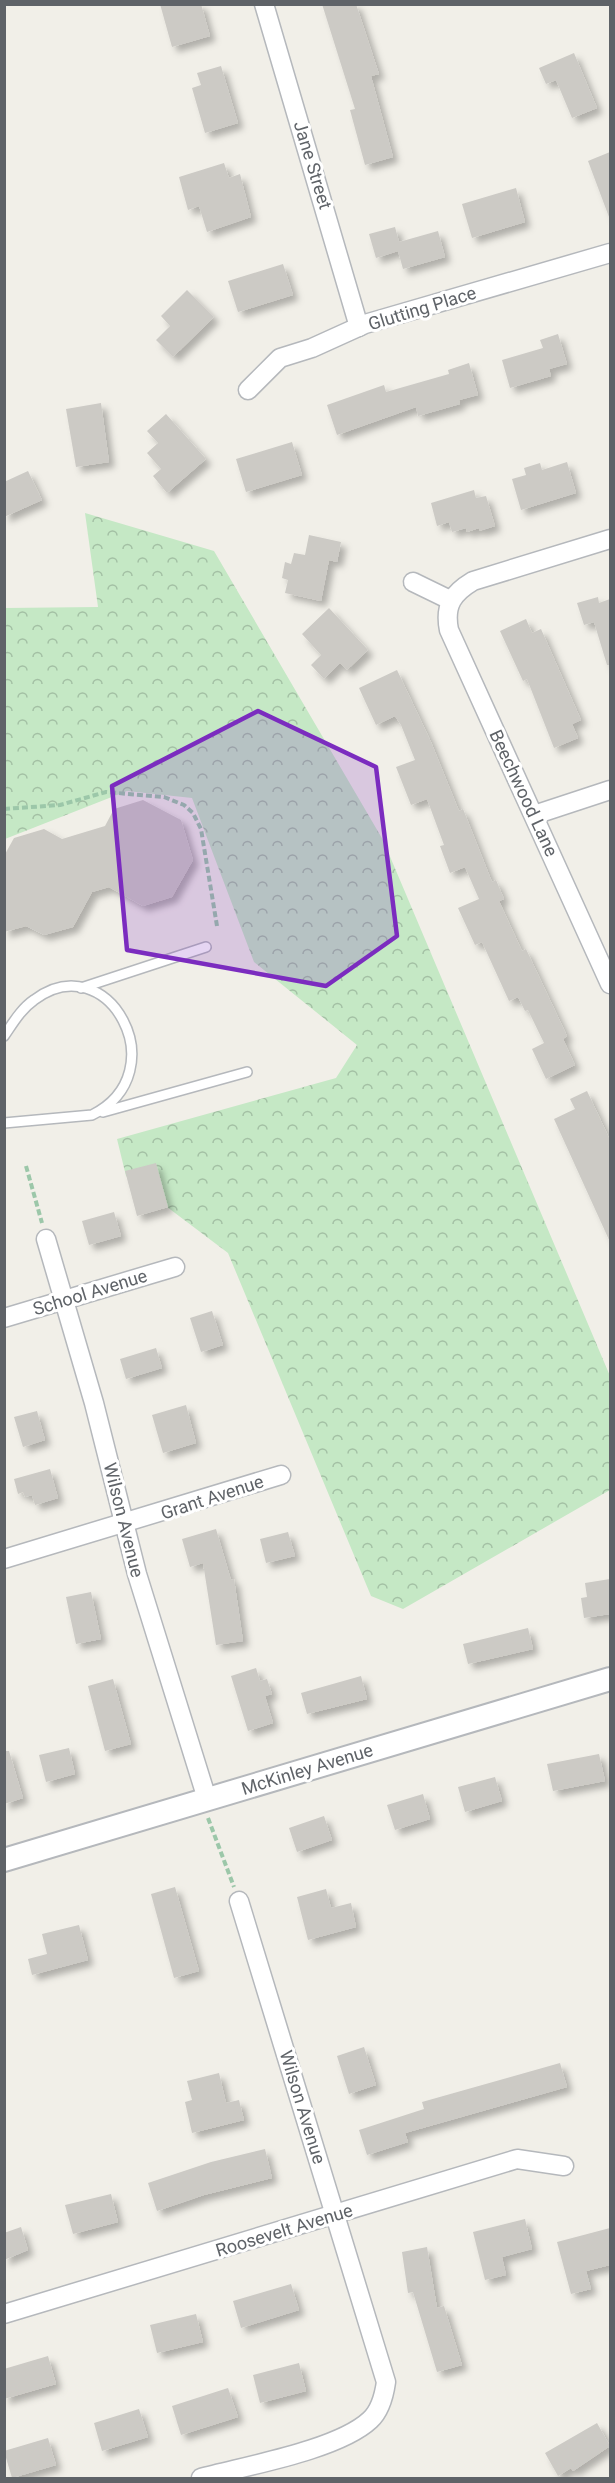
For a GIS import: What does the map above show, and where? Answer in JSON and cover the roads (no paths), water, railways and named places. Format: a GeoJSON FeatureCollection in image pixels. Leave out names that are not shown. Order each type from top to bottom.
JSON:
{"type":"FeatureCollection","features":[{"type":"Feature","properties":{"kind":"street","name":"Jane Street"},"geometry":{"type":"LineString","coordinates":[[264,4],[359,327]]}},
{"type":"Feature","properties":{"kind":"street","name":"Glutting Place"},"geometry":{"type":"LineString","coordinates":[[248,390],[280,358],[359,327],[610,252]]}},
{"type":"Feature","properties":{"kind":"street"},"geometry":{"type":"LineString","coordinates":[[413,582],[450,600],[458,590],[473,581],[610,538]]}},
{"type":"Feature","properties":{"kind":"street","name":"Beechwood Lane"},"geometry":{"type":"LineString","coordinates":[[450,600],[446,616],[449,630],[610,984]]}},
{"type":"Feature","properties":{"kind":"street"},"geometry":{"type":"LineString","coordinates":[[534,815],[610,790]]}},
{"type":"Feature","properties":{"kind":"street","name":"Wilson Avenue"},"geometry":{"type":"LineString","coordinates":[[46,1239],[94,1402],[137,1575],[207,1807]]}},
{"type":"Feature","properties":{"kind":"street","name":"School Avenue"},"geometry":{"type":"LineString","coordinates":[[4,1318],[175,1267]]}},
{"type":"Feature","properties":{"kind":"street","name":"Grant Avenue"},"geometry":{"type":"LineString","coordinates":[[4,1559],[124,1525],[281,1475]]}},
{"type":"Feature","properties":{"kind":"street","name":"McKinley Avenue"},"geometry":{"type":"LineString","coordinates":[[4,1860],[207,1807],[610,1679]]}},
{"type":"Feature","properties":{"kind":"street","name":"Wilson Avenue"},"geometry":{"type":"LineString","coordinates":[[201,2478],[327,2444],[362,2426],[372,2418],[381,2403],[386,2382],[239,1901]]}},
{"type":"Feature","properties":{"kind":"street","name":"Roosevelt Avenue"},"geometry":{"type":"LineString","coordinates":[[4,2314],[517,2159],[564,2166]]}},
{"type":"Feature","properties":{"kind":"lane"},"geometry":{"type":"LineString","coordinates":[[4,1036],[23,1009],[44,993],[68,987],[81,987],[206,946]]}},
{"type":"Feature","properties":{"kind":"lane"},"geometry":{"type":"LineString","coordinates":[[81,987],[93,991],[115,1006],[127,1026],[131,1041],[131,1066],[122,1090],[104,1109],[92,1114]]}},
{"type":"Feature","properties":{"kind":"lane"},"geometry":{"type":"LineString","coordinates":[[5,1122],[92,1114],[248,1072]]}}]}
